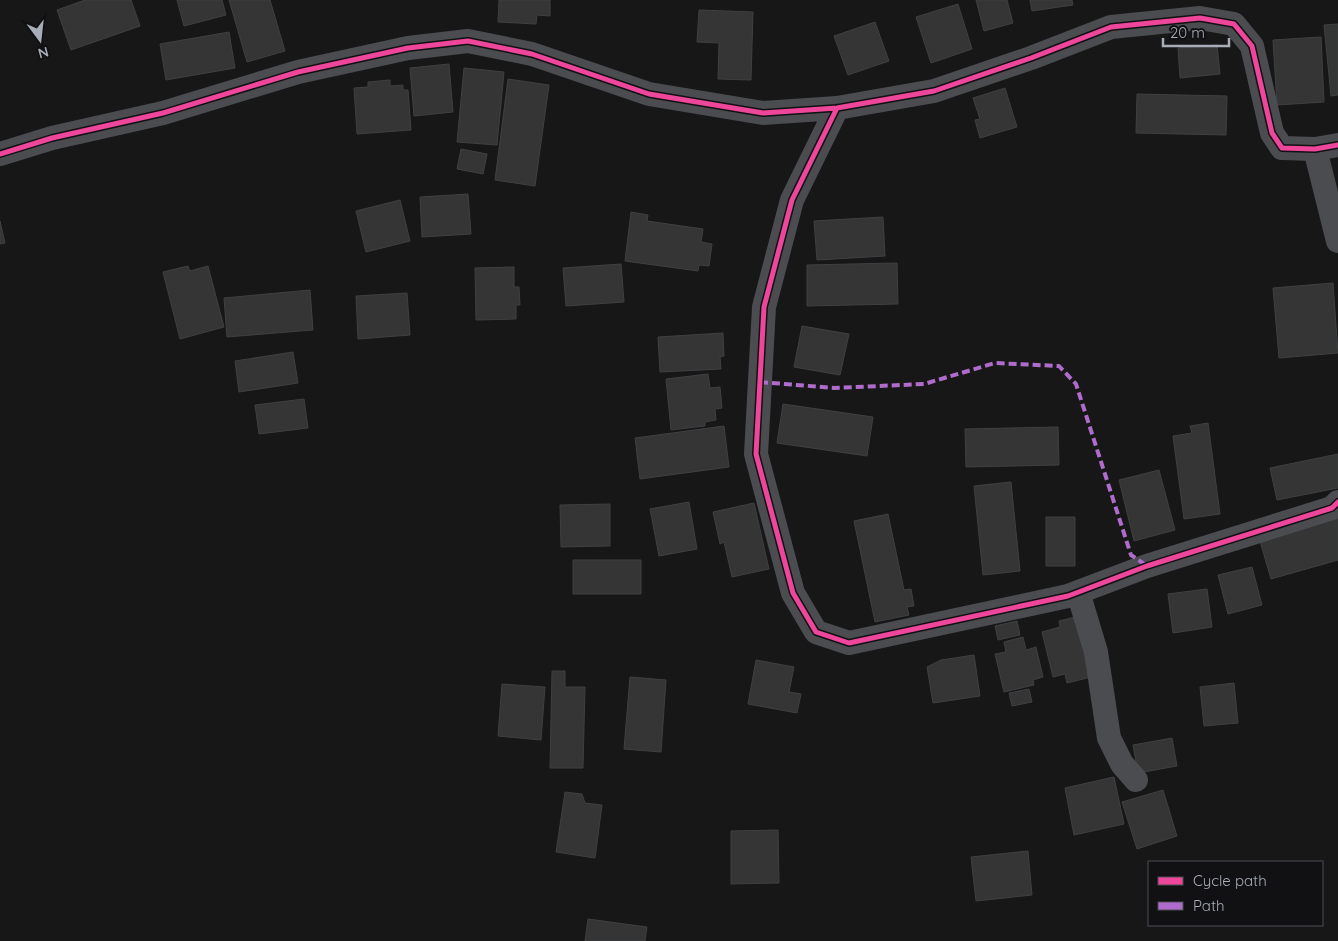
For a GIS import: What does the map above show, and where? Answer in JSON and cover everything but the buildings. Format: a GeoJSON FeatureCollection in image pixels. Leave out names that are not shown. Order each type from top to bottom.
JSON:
{"type":"FeatureCollection","features":[{"type":"Feature","properties":{"kind":"street"},"geometry":{"type":"LineString","coordinates":[[0,154],[52,138],[163,113],[298,72],[408,48],[468,41],[532,54],[649,94],[764,113],[837,108],[934,91],[1031,58],[1111,27],[1200,18],[1234,24],[1252,46],[1272,133],[1282,148],[1315,149],[1338,145]]}},
{"type":"Feature","properties":{"kind":"street"},"geometry":{"type":"LineString","coordinates":[[837,108],[792,200],[764,307],[756,454],[793,593],[816,632],[848,643],[1068,596],[1147,566],[1332,508],[1338,502]]}},
{"type":"Feature","properties":{"kind":"street"},"geometry":{"type":"LineString","coordinates":[[1315,149],[1338,241]]}},
{"type":"Feature","properties":{"kind":"street"},"geometry":{"type":"LineString","coordinates":[[1078,592],[1096,652],[1109,738],[1122,764],[1136,780]]}},
{"type":"Feature","properties":{"kind":"marked path"},"geometry":{"type":"LineString","coordinates":[[760,382],[834,388],[924,384],[995,363],[1059,366],[1076,384],[1131,555],[1147,566]]}},
{"type":"Feature","properties":{"kind":"cycle path"},"geometry":{"type":"LineString","coordinates":[[0,154],[52,138],[163,113],[298,72],[408,48],[468,41],[532,54],[649,94],[763,113],[837,108],[934,91],[1031,58],[1111,27],[1200,18],[1234,24],[1252,46],[1272,133],[1282,148],[1315,149],[1338,145]]}},
{"type":"Feature","properties":{"kind":"cycle path"},"geometry":{"type":"LineString","coordinates":[[837,108],[792,200],[764,307],[756,454],[793,593],[816,632],[849,643],[1068,596],[1147,566],[1332,508],[1338,502]]}}]}
